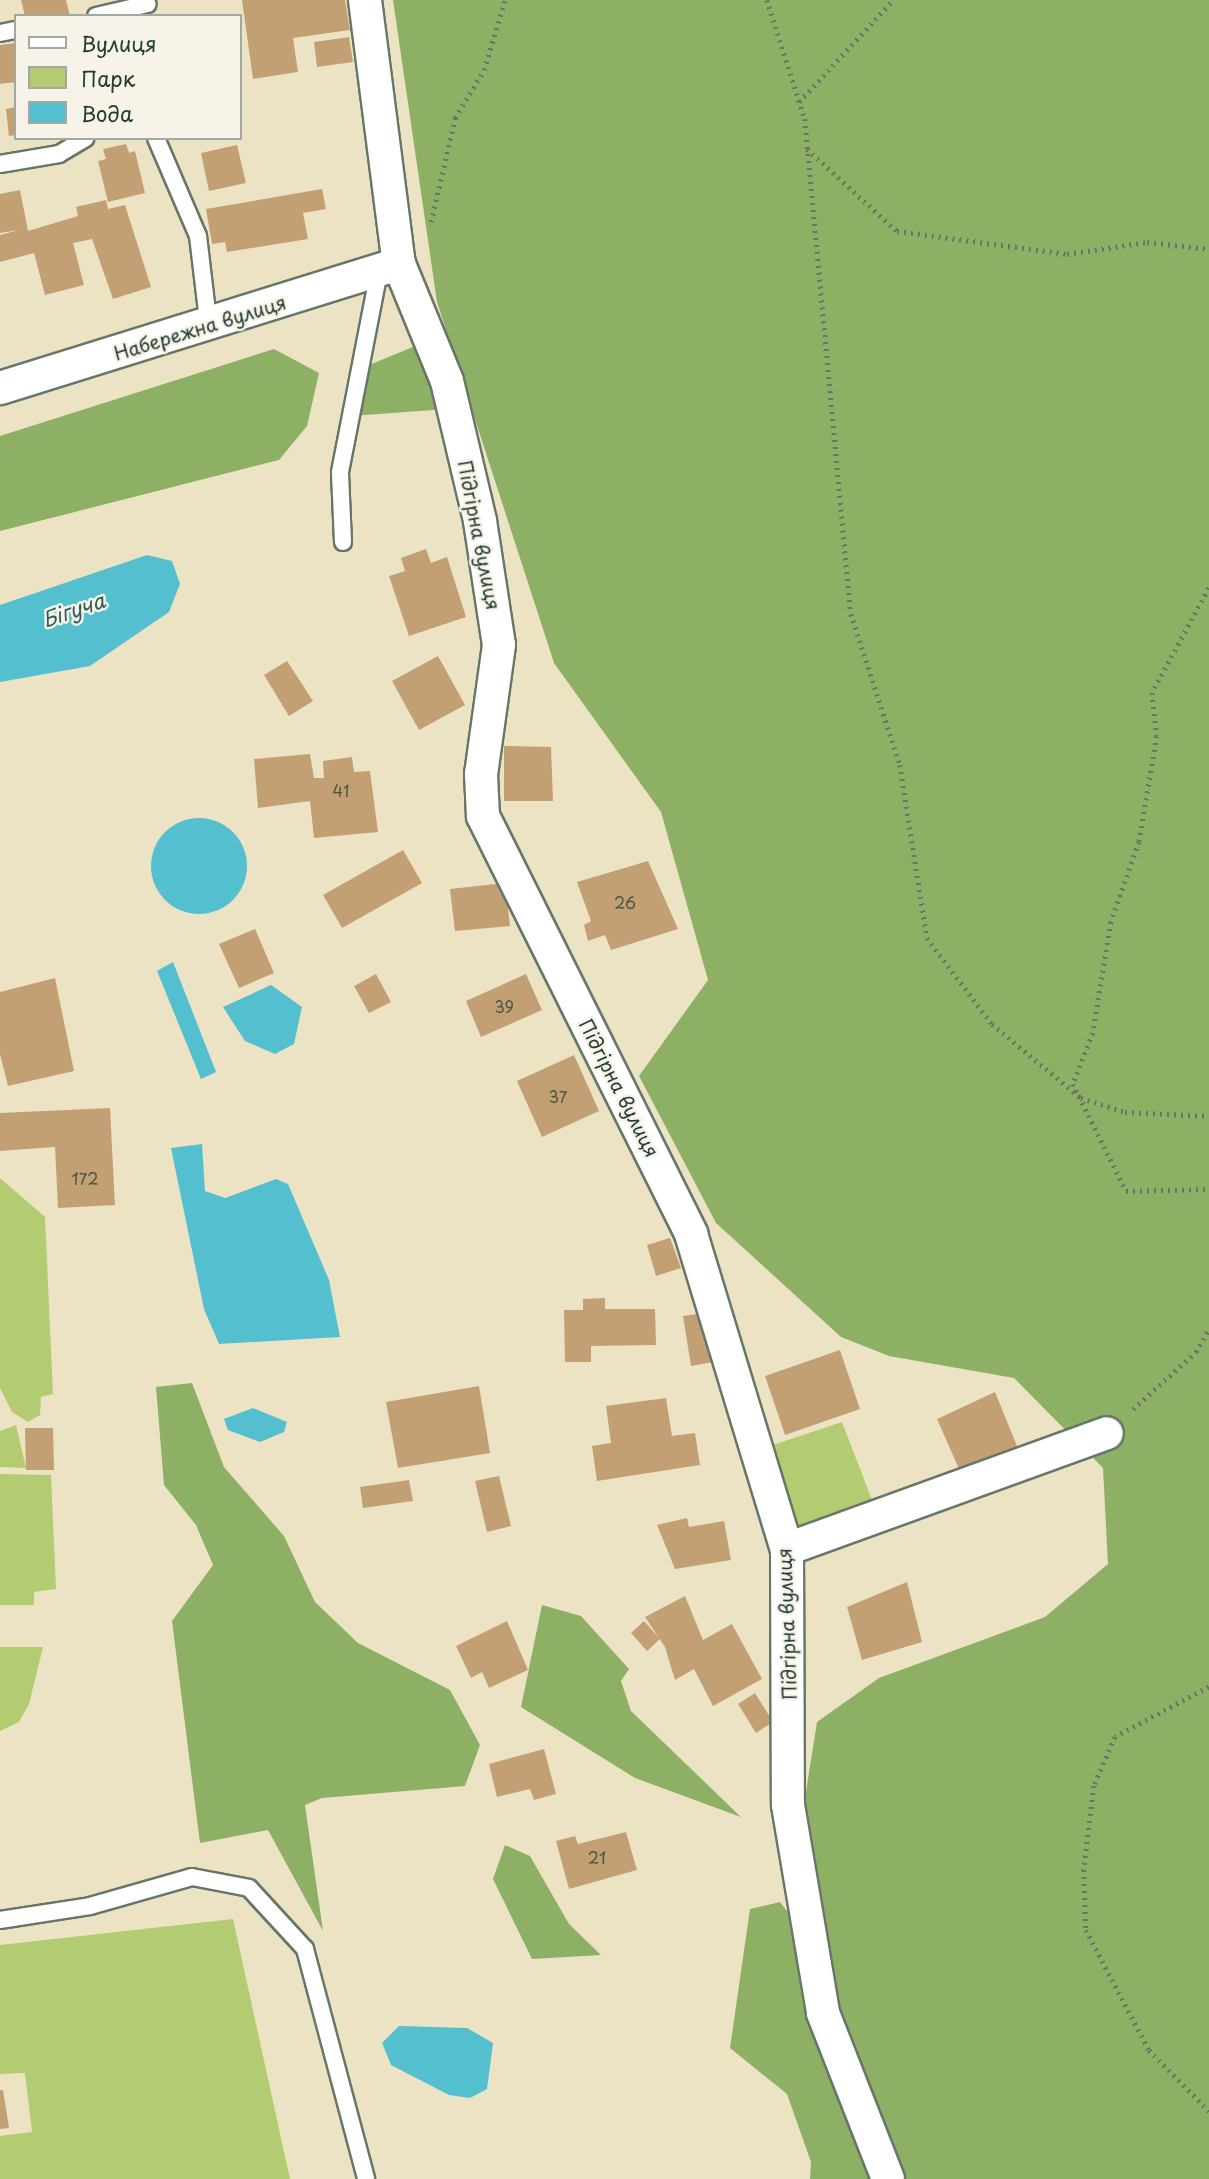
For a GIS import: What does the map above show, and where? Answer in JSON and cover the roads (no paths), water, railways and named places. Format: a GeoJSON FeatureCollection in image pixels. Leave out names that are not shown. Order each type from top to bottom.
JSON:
{"type":"FeatureCollection","features":[{"type":"Feature","properties":{"kind":"street","name":"Підгірна вулиця"},"geometry":{"type":"LineString","coordinates":[[365,0],[391,261],[447,381],[495,617],[499,645],[481,775],[483,816],[691,1234],[787,1549],[788,1805],[823,2013],[888,2179]]}},
{"type":"Feature","properties":{"kind":"street","name":"Набережна вулиця"},"geometry":{"type":"LineString","coordinates":[[0,388],[209,328],[391,261]]}},
{"type":"Feature","properties":{"kind":"street"},"geometry":{"type":"LineString","coordinates":[[787,1549],[1107,1433]]}},
{"type":"Feature","properties":{"kind":"lane"},"geometry":{"type":"LineString","coordinates":[[100,12],[148,4]]}},
{"type":"Feature","properties":{"kind":"lane"},"geometry":{"type":"LineString","coordinates":[[0,164],[59,154],[83,140]]}},
{"type":"Feature","properties":{"kind":"lane"},"geometry":{"type":"LineString","coordinates":[[157,140],[198,236],[209,328]]}},
{"type":"Feature","properties":{"kind":"lane"},"geometry":{"type":"LineString","coordinates":[[343,541],[340,472],[391,261]]}},
{"type":"Feature","properties":{"kind":"lane"},"geometry":{"type":"LineString","coordinates":[[0,1920],[90,1906],[192,1877],[249,1888],[305,1950],[366,2179]]}},
{"type":"Feature","properties":{"kind":"water","name":"Бігуча"},"geometry":{"type":"Polygon","coordinates":[[[147,555],[172,561],[180,584],[169,612],[90,666],[0,682],[0,605],[147,555]]]}},
{"type":"Feature","properties":{"kind":"water"},"geometry":{"type":"Polygon","coordinates":[[[190,818],[208,818],[226,826],[239,839],[247,857],[244,885],[226,906],[208,914],[190,914],[172,906],[159,893],[151,875],[151,857],[159,839],[172,826],[190,818]]]}},
{"type":"Feature","properties":{"kind":"water"},"geometry":{"type":"Polygon","coordinates":[[[173,962],[216,1072],[201,1079],[157,971],[173,962]]]}},
{"type":"Feature","properties":{"kind":"water"},"geometry":{"type":"Polygon","coordinates":[[[271,985],[302,1007],[294,1044],[275,1054],[245,1041],[223,1007],[271,985]]]}},
{"type":"Feature","properties":{"kind":"water"},"geometry":{"type":"Polygon","coordinates":[[[202,1144],[205,1191],[225,1198],[276,1179],[288,1184],[329,1280],[340,1337],[219,1344],[204,1309],[171,1148],[202,1144]]]}},
{"type":"Feature","properties":{"kind":"water"},"geometry":{"type":"Polygon","coordinates":[[[253,1408],[287,1422],[284,1432],[260,1442],[228,1430],[224,1419],[253,1408]]]}},
{"type":"Feature","properties":{"kind":"water"},"geometry":{"type":"Polygon","coordinates":[[[399,2026],[467,2028],[493,2043],[487,2089],[470,2098],[449,2095],[391,2065],[382,2043],[399,2026]]]}}]}
